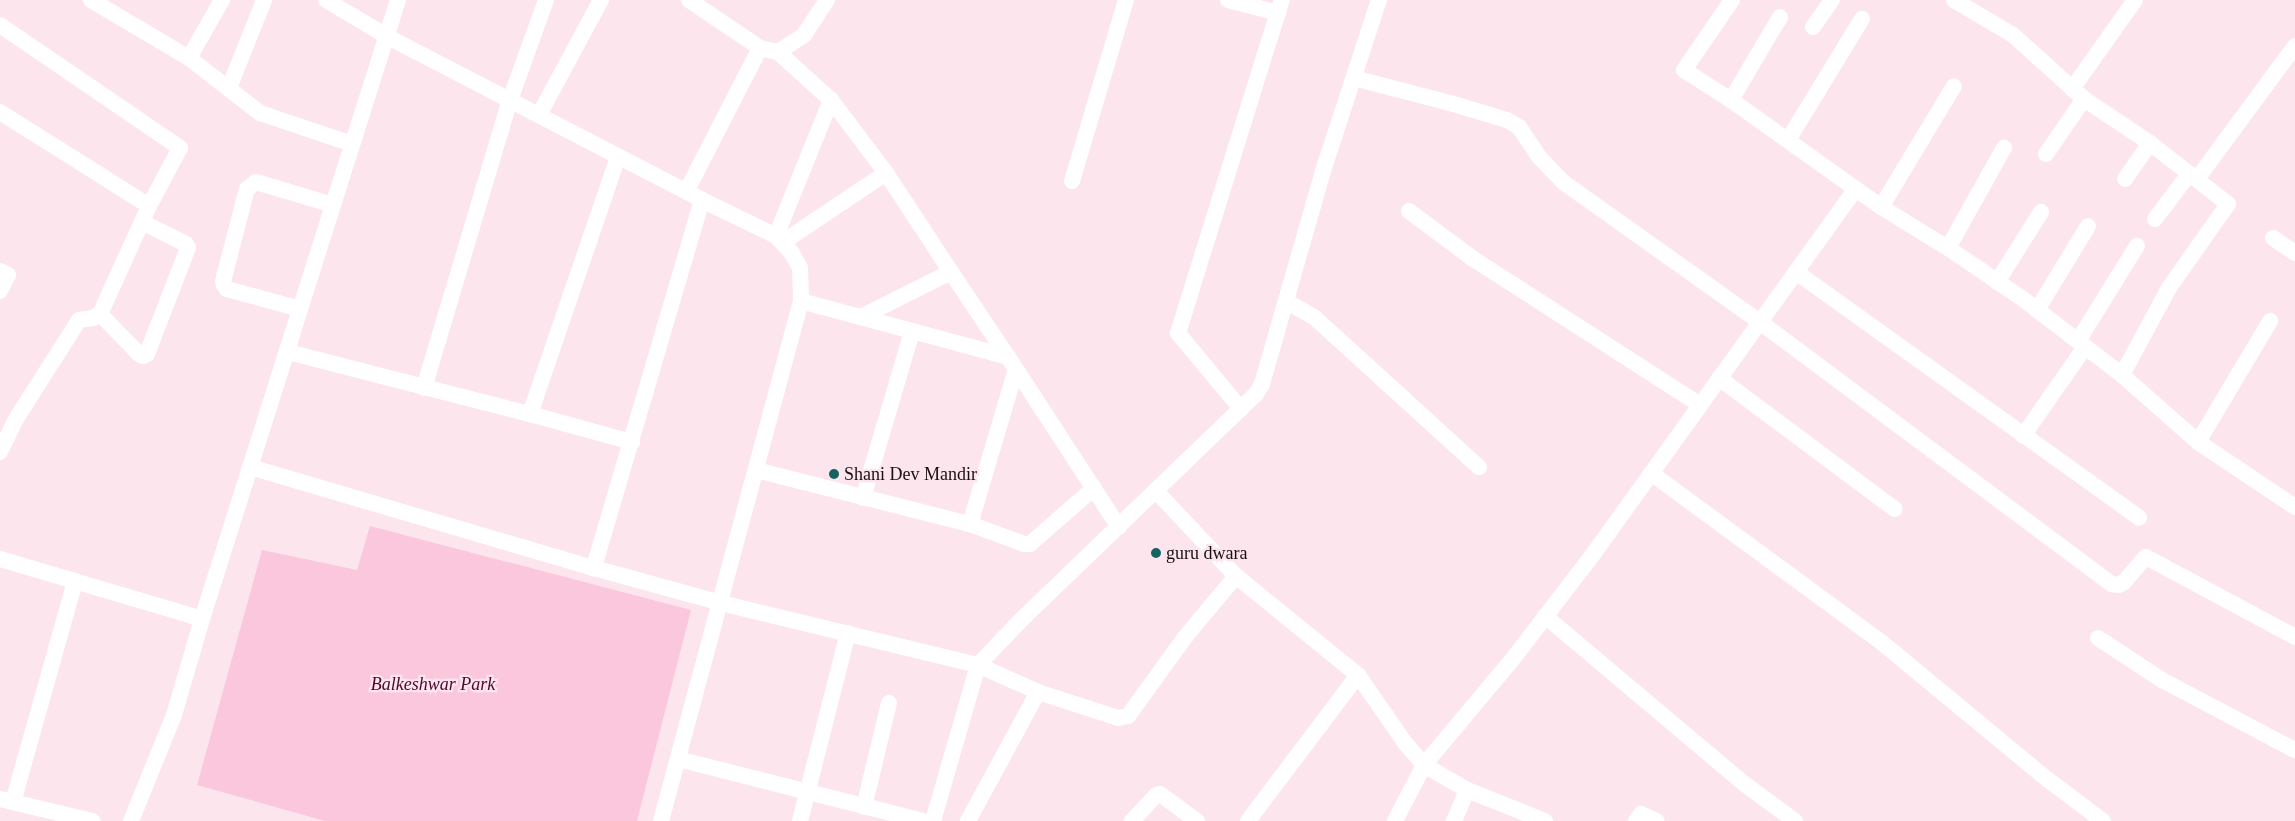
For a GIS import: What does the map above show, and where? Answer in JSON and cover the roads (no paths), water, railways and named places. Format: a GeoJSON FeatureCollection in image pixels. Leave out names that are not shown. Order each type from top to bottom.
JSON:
{"type":"FeatureCollection","features":[{"type":"Feature","properties":{"kind":"street"},"geometry":{"type":"LineString","coordinates":[[91,0],[188,58],[230,88],[260,113],[352,144]]}},
{"type":"Feature","properties":{"kind":"street"},"geometry":{"type":"LineString","coordinates":[[188,58],[222,0]]}},
{"type":"Feature","properties":{"kind":"street"},"geometry":{"type":"LineString","coordinates":[[230,88],[264,0]]}},
{"type":"Feature","properties":{"kind":"street"},"geometry":{"type":"LineString","coordinates":[[326,0],[388,37],[779,239],[800,268],[801,301],[721,603],[660,821]]}},
{"type":"Feature","properties":{"kind":"street"},"geometry":{"type":"LineString","coordinates":[[131,821],[174,716],[202,619],[288,352],[352,144],[388,37],[398,0]]}},
{"type":"Feature","properties":{"kind":"street"},"geometry":{"type":"LineString","coordinates":[[424,388],[510,100],[546,0]]}},
{"type":"Feature","properties":{"kind":"street"},"geometry":{"type":"LineString","coordinates":[[539,115],[600,0]]}},
{"type":"Feature","properties":{"kind":"street"},"geometry":{"type":"LineString","coordinates":[[689,0],[760,48],[778,52],[831,100],[886,173],[1119,527]]}},
{"type":"Feature","properties":{"kind":"street"},"geometry":{"type":"LineString","coordinates":[[778,52],[804,35],[827,0]]}},
{"type":"Feature","properties":{"kind":"street"},"geometry":{"type":"LineString","coordinates":[[1072,181],[1126,0]]}},
{"type":"Feature","properties":{"kind":"street"},"geometry":{"type":"LineString","coordinates":[[1228,0],[1280,6],[1178,334],[1241,409]]}},
{"type":"Feature","properties":{"kind":"street"},"geometry":{"type":"LineString","coordinates":[[933,821],[978,665],[1022,618],[1241,409],[1256,394],[1262,384],[1323,171],[1379,0]]}},
{"type":"Feature","properties":{"kind":"street"},"geometry":{"type":"LineString","coordinates":[[1732,0],[1684,70],[1731,100],[1881,207],[1948,248],[2037,310],[2122,374],[2198,442],[2295,507]]}},
{"type":"Feature","properties":{"kind":"street"},"geometry":{"type":"LineString","coordinates":[[1813,27],[1832,0]]}},
{"type":"Feature","properties":{"kind":"street"},"geometry":{"type":"LineString","coordinates":[[1954,0],[1973,5],[2013,35],[2078,94],[2150,143],[2228,204],[2169,288],[2122,374]]}},
{"type":"Feature","properties":{"kind":"street"},"geometry":{"type":"LineString","coordinates":[[2046,154],[2078,94],[2135,0]]}},
{"type":"Feature","properties":{"kind":"street"},"geometry":{"type":"LineString","coordinates":[[1731,100],[1780,17]]}},
{"type":"Feature","properties":{"kind":"street"},"geometry":{"type":"LineString","coordinates":[[1788,140],[1862,19]]}},
{"type":"Feature","properties":{"kind":"street"},"geometry":{"type":"LineString","coordinates":[[0,25],[180,148],[149,206],[100,314],[93,318],[80,320],[16,419],[0,452]]}},
{"type":"Feature","properties":{"kind":"street"},"geometry":{"type":"LineString","coordinates":[[2155,219],[2193,177],[2295,46]]}},
{"type":"Feature","properties":{"kind":"street"},"geometry":{"type":"LineString","coordinates":[[686,192],[760,48]]}},
{"type":"Feature","properties":{"kind":"street"},"geometry":{"type":"LineString","coordinates":[[1354,78],[1507,120],[1519,127],[1540,158],[1563,182],[1760,322],[2112,584],[2119,585],[2124,582],[2146,557],[2295,637]]}},
{"type":"Feature","properties":{"kind":"street"},"geometry":{"type":"LineString","coordinates":[[1881,207],[1954,86]]}},
{"type":"Feature","properties":{"kind":"street"},"geometry":{"type":"LineString","coordinates":[[779,239],[831,100]]}},
{"type":"Feature","properties":{"kind":"street"},"geometry":{"type":"LineString","coordinates":[[0,112],[149,206]]}},
{"type":"Feature","properties":{"kind":"street"},"geometry":{"type":"LineString","coordinates":[[2125,179],[2150,143]]}},
{"type":"Feature","properties":{"kind":"street"},"geometry":{"type":"LineString","coordinates":[[1948,248],[2004,148]]}},
{"type":"Feature","properties":{"kind":"street"},"geometry":{"type":"LineString","coordinates":[[530,414],[618,157]]}},
{"type":"Feature","properties":{"kind":"street"},"geometry":{"type":"LineString","coordinates":[[779,239],[886,173]]}},
{"type":"Feature","properties":{"kind":"street"},"geometry":{"type":"LineString","coordinates":[[300,309],[227,289],[224,285],[223,281],[247,188],[256,182],[333,205]]}},
{"type":"Feature","properties":{"kind":"street"},"geometry":{"type":"LineString","coordinates":[[1395,821],[1424,766],[1515,656],[1545,616],[1856,189]]}},
{"type":"Feature","properties":{"kind":"street"},"geometry":{"type":"LineString","coordinates":[[594,568],[702,200]]}},
{"type":"Feature","properties":{"kind":"street"},"geometry":{"type":"LineString","coordinates":[[1409,212],[1472,258],[1700,405]]}},
{"type":"Feature","properties":{"kind":"street"},"geometry":{"type":"LineString","coordinates":[[1997,282],[2041,212]]}},
{"type":"Feature","properties":{"kind":"street"},"geometry":{"type":"LineString","coordinates":[[100,314],[139,354],[143,356],[147,354],[188,248],[186,244],[142,222]]}},
{"type":"Feature","properties":{"kind":"street"},"geometry":{"type":"LineString","coordinates":[[2037,310],[2088,226]]}},
{"type":"Feature","properties":{"kind":"street"},"geometry":{"type":"LineString","coordinates":[[2273,238],[2294,250]]}},
{"type":"Feature","properties":{"kind":"street"},"geometry":{"type":"LineString","coordinates":[[2023,436],[2081,344],[2136,246]]}},
{"type":"Feature","properties":{"kind":"street"},"geometry":{"type":"LineString","coordinates":[[0,271],[8,276],[0,291]]}},
{"type":"Feature","properties":{"kind":"street"},"geometry":{"type":"LineString","coordinates":[[861,317],[951,272]]}},
{"type":"Feature","properties":{"kind":"street"},"geometry":{"type":"LineString","coordinates":[[1796,272],[2139,518]]}},
{"type":"Feature","properties":{"kind":"street"},"geometry":{"type":"LineString","coordinates":[[801,301],[912,331],[1012,363]]}},
{"type":"Feature","properties":{"kind":"street"},"geometry":{"type":"LineString","coordinates":[[1286,301],[1314,317],[1479,467]]}},
{"type":"Feature","properties":{"kind":"street"},"geometry":{"type":"LineString","coordinates":[[2198,442],[2270,321]]}},
{"type":"Feature","properties":{"kind":"street"},"geometry":{"type":"LineString","coordinates":[[864,498],[912,331]]}},
{"type":"Feature","properties":{"kind":"street"},"geometry":{"type":"LineString","coordinates":[[288,352],[632,442]]}},
{"type":"Feature","properties":{"kind":"street"},"geometry":{"type":"LineString","coordinates":[[970,524],[1012,363]]}},
{"type":"Feature","properties":{"kind":"street"},"geometry":{"type":"LineString","coordinates":[[1719,378],[1895,509]]}},
{"type":"Feature","properties":{"kind":"street"},"geometry":{"type":"LineString","coordinates":[[250,467],[594,568],[721,603],[978,665],[1038,692],[1118,718],[1128,716],[1186,636],[1236,576]]}},
{"type":"Feature","properties":{"kind":"street"},"geometry":{"type":"LineString","coordinates":[[756,470],[970,524],[1024,544],[1030,544],[1094,488]]}},
{"type":"Feature","properties":{"kind":"street"},"geometry":{"type":"LineString","coordinates":[[1651,473],[1880,642],[2047,779],[2103,821]]}},
{"type":"Feature","properties":{"kind":"street"},"geometry":{"type":"LineString","coordinates":[[1156,491],[1236,576],[1358,675],[1404,743],[1424,766],[1467,790],[1546,821]]}},
{"type":"Feature","properties":{"kind":"street"},"geometry":{"type":"LineString","coordinates":[[0,559],[202,619]]}},
{"type":"Feature","properties":{"kind":"street"},"geometry":{"type":"LineString","coordinates":[[75,581],[7,801],[92,821]]}},
{"type":"Feature","properties":{"kind":"street"},"geometry":{"type":"LineString","coordinates":[[1545,616],[1746,785],[1795,821]]}},
{"type":"Feature","properties":{"kind":"street"},"geometry":{"type":"LineString","coordinates":[[800,821],[848,633]]}},
{"type":"Feature","properties":{"kind":"street"},"geometry":{"type":"LineString","coordinates":[[2098,638],[2162,680],[2295,750]]}},
{"type":"Feature","properties":{"kind":"street"},"geometry":{"type":"LineString","coordinates":[[1248,821],[1358,675]]}},
{"type":"Feature","properties":{"kind":"street"},"geometry":{"type":"LineString","coordinates":[[968,821],[1015,738],[1038,692]]}},
{"type":"Feature","properties":{"kind":"street"},"geometry":{"type":"LineString","coordinates":[[864,806],[889,702]]}},
{"type":"Feature","properties":{"kind":"street"},"geometry":{"type":"LineString","coordinates":[[678,758],[807,793],[923,821]]}},
{"type":"Feature","properties":{"kind":"street"},"geometry":{"type":"LineString","coordinates":[[1454,821],[1467,790]]}},
{"type":"Feature","properties":{"kind":"street"},"geometry":{"type":"LineString","coordinates":[[1132,821],[1156,795],[1160,794],[1197,821]]}},
{"type":"Feature","properties":{"kind":"street"},"geometry":{"type":"LineString","coordinates":[[1636,821],[1641,814],[1657,821]]}},
{"type":"Feature","properties":{"kind":"place","name":"Shani Dev Mandir"},"geometry":{"type":"Point","coordinates":[834,474]}},
{"type":"Feature","properties":{"kind":"place","name":"guru dwara"},"geometry":{"type":"Point","coordinates":[1156,553]}},
{"type":"Feature","properties":{"kind":"park label","name":"Balkeshwar Park"},"geometry":{"type":"Point","coordinates":[433,684]}}]}
